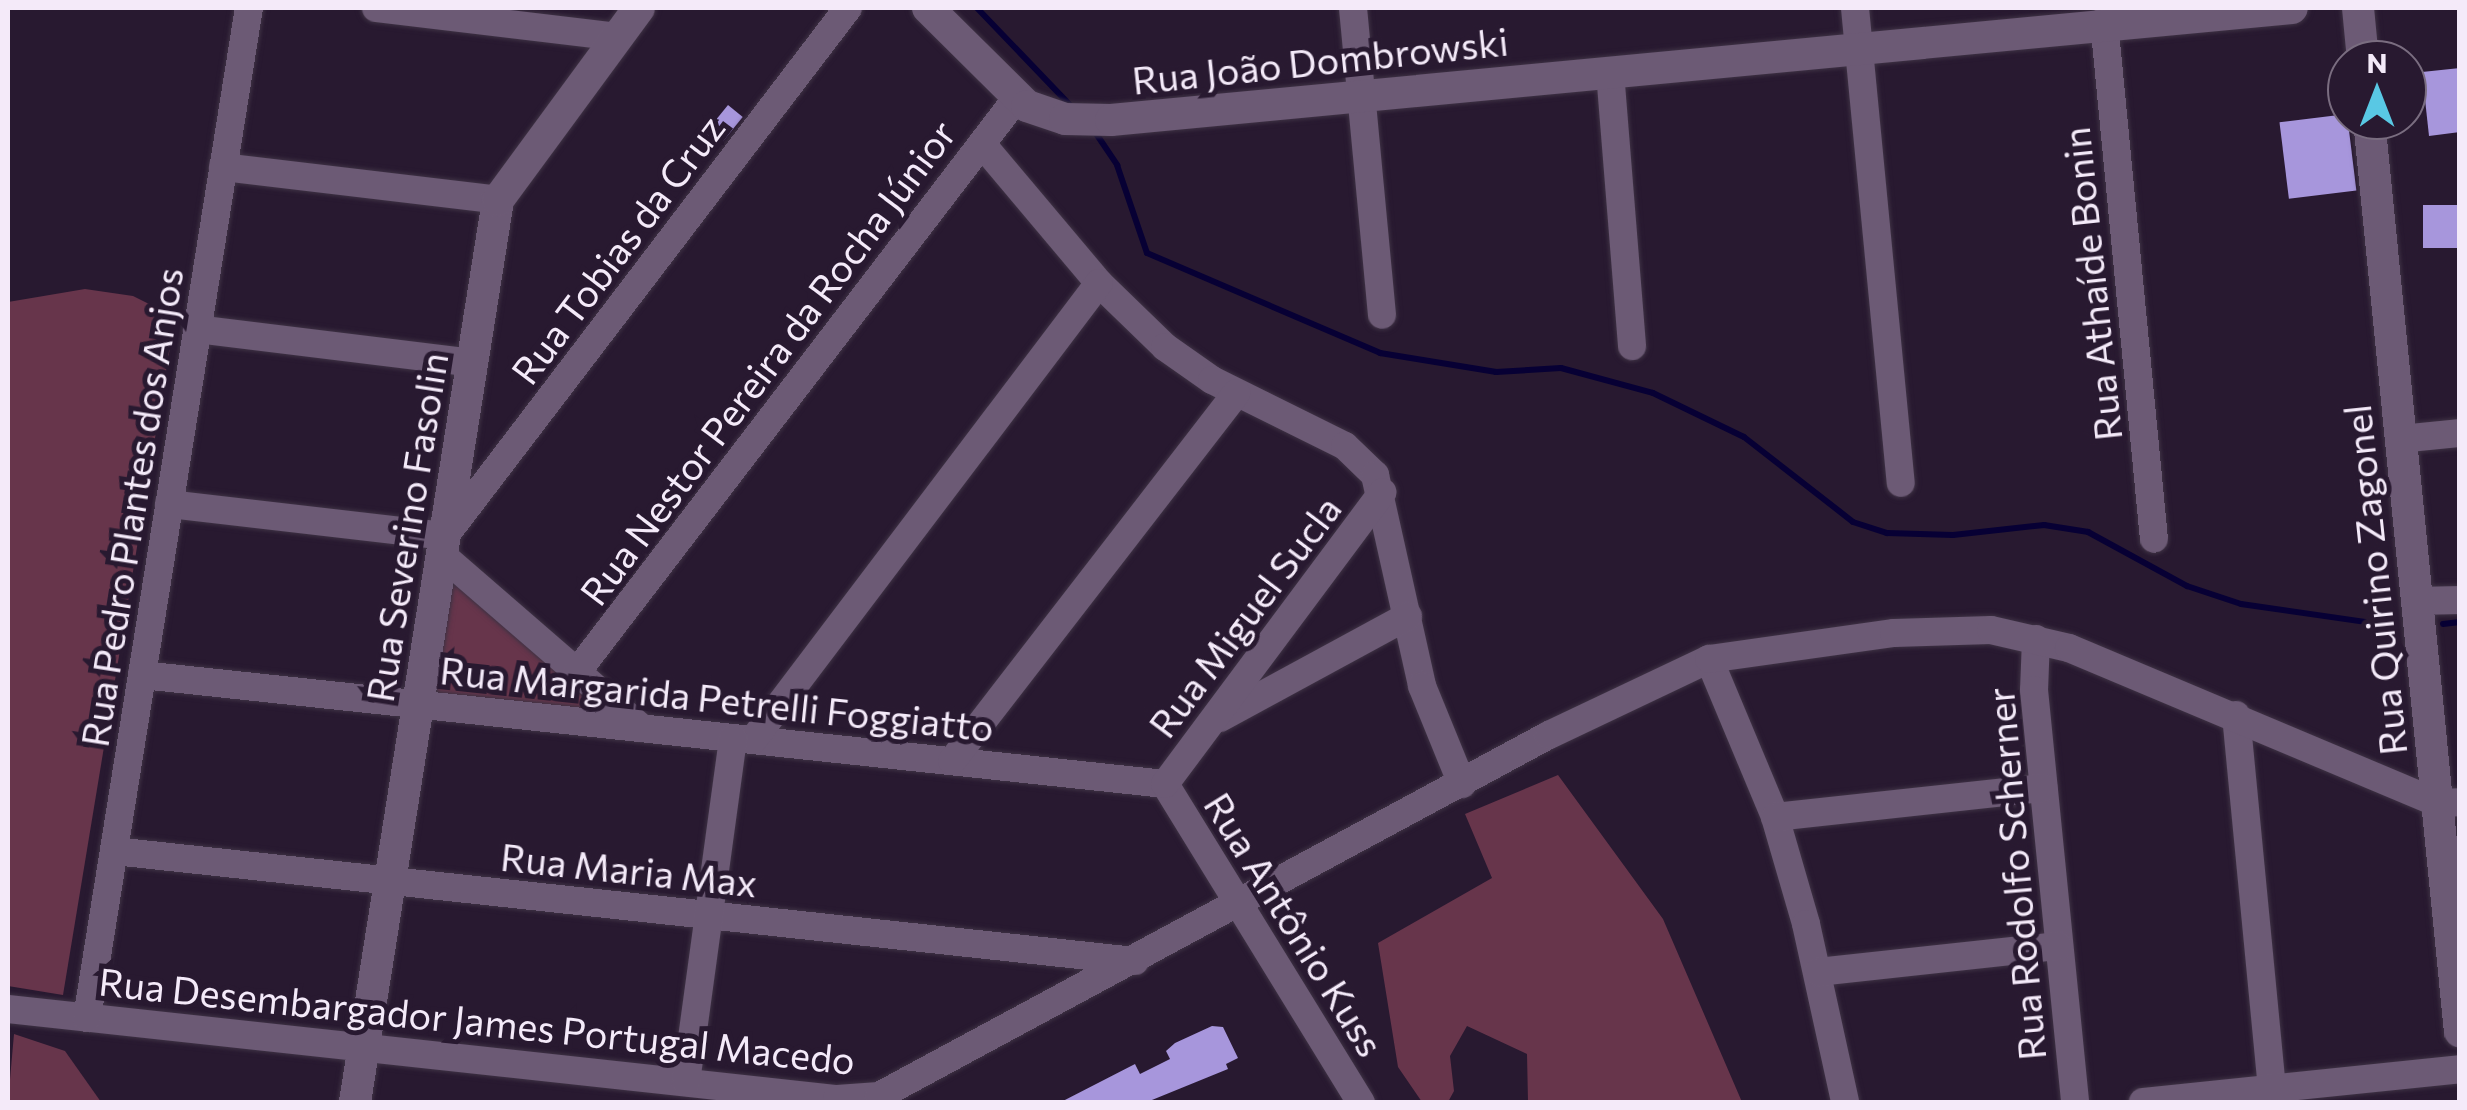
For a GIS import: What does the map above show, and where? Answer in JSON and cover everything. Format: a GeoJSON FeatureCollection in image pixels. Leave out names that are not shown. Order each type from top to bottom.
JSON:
{"type":"FeatureCollection","features":[{"type":"Feature","properties":{"kind":"street","name":"Rua Pedro Plantes dos Anjos"},"geometry":{"type":"LineString","coordinates":[[87,1018],[249,8]]}},
{"type":"Feature","properties":{"kind":"street"},"geometry":{"type":"LineString","coordinates":[[376,8],[618,37]]}},
{"type":"Feature","properties":{"kind":"street","name":"Rua Severino Fasolin"},"geometry":{"type":"LineString","coordinates":[[354,1102],[498,200],[639,8]]}},
{"type":"Feature","properties":{"kind":"street","name":"Rua Tobias da Cruz"},"geometry":{"type":"LineString","coordinates":[[444,546],[848,8]]}},
{"type":"Feature","properties":{"kind":"street"},"geometry":{"type":"LineString","coordinates":[[928,8],[1016,99]]}},
{"type":"Feature","properties":{"kind":"street"},"geometry":{"type":"LineString","coordinates":[[1353,8],[1358,98],[1382,315]]}},
{"type":"Feature","properties":{"kind":"street"},"geometry":{"type":"LineString","coordinates":[[1856,8],[1901,484]]}},
{"type":"Feature","properties":{"kind":"street","name":"Rua João Dombrowski"},"geometry":{"type":"LineString","coordinates":[[1016,99],[1065,119],[1111,120],[2104,21],[2292,8]]}},
{"type":"Feature","properties":{"kind":"street"},"geometry":{"type":"LineString","coordinates":[[2358,8],[2361,40]]}},
{"type":"Feature","properties":{"kind":"street","name":"Rua Athaíde Bonin"},"geometry":{"type":"LineString","coordinates":[[2104,21],[2154,539]]}},
{"type":"Feature","properties":{"kind":"street"},"geometry":{"type":"LineString","coordinates":[[1610,72],[1632,346]]}},
{"type":"Feature","properties":{"kind":"street","name":"Rua Nestor Pereira da Rocha Júnior"},"geometry":{"type":"LineString","coordinates":[[577,672],[1016,99]]}},
{"type":"Feature","properties":{"kind":"street","name":"Rua Quirino Zagonel"},"geometry":{"type":"LineString","coordinates":[[2371,140],[2417,601],[2448,803],[2460,1031]]}},
{"type":"Feature","properties":{"kind":"street"},"geometry":{"type":"LineString","coordinates":[[982,144],[1099,283],[1164,347],[1236,393],[1345,446],[1363,460],[1383,492],[1431,714],[1462,784]]}},
{"type":"Feature","properties":{"kind":"street"},"geometry":{"type":"LineString","coordinates":[[223,167],[498,200]]}},
{"type":"Feature","properties":{"kind":"street"},"geometry":{"type":"LineString","coordinates":[[686,1082],[709,915],[743,739],[1099,283]]}},
{"type":"Feature","properties":{"kind":"street"},"geometry":{"type":"LineString","coordinates":[[197,329],[473,363]]}},
{"type":"Feature","properties":{"kind":"street"},"geometry":{"type":"LineString","coordinates":[[952,761],[1236,393]]}},
{"type":"Feature","properties":{"kind":"street"},"geometry":{"type":"LineString","coordinates":[[2400,438],[2460,432]]}},
{"type":"Feature","properties":{"kind":"street","name":"Rua Miguel Sucla"},"geometry":{"type":"LineString","coordinates":[[1165,784],[1383,492]]}},
{"type":"Feature","properties":{"kind":"street"},"geometry":{"type":"LineString","coordinates":[[169,504],[444,546],[642,728]]}},
{"type":"Feature","properties":{"kind":"street"},"geometry":{"type":"LineString","coordinates":[[2417,601],[2460,600]]}},
{"type":"Feature","properties":{"kind":"street"},"geometry":{"type":"LineString","coordinates":[[1210,724],[1408,616]]}},
{"type":"Feature","properties":{"kind":"street","name":"Rua Desembargador James Portugal Macedo"},"geometry":{"type":"LineString","coordinates":[[8,1009],[837,1098],[879,1096],[1462,784],[1709,659],[1894,633],[1991,630],[2036,638],[2448,803]]}},
{"type":"Feature","properties":{"kind":"street","name":"Rua Rodolfo Scherner"},"geometry":{"type":"LineString","coordinates":[[2036,638],[2034,690],[2075,1102]]}},
{"type":"Feature","properties":{"kind":"street"},"geometry":{"type":"LineString","coordinates":[[1709,659],[1774,817],[1818,972],[1845,1102]]}},
{"type":"Feature","properties":{"kind":"street","name":"Rua Margarida Petrelli Foggiatto"},"geometry":{"type":"LineString","coordinates":[[142,675],[1165,784]]}},
{"type":"Feature","properties":{"kind":"street"},"geometry":{"type":"LineString","coordinates":[[2236,715],[2273,1096]]}},
{"type":"Feature","properties":{"kind":"street","name":"Rua Antônio Kuss"},"geometry":{"type":"LineString","coordinates":[[1165,784],[1362,1102]]}},
{"type":"Feature","properties":{"kind":"street"},"geometry":{"type":"LineString","coordinates":[[1774,817],[2044,788]]}},
{"type":"Feature","properties":{"kind":"street","name":"Rua Maria Max"},"geometry":{"type":"LineString","coordinates":[[114,851],[1135,961]]}},
{"type":"Feature","properties":{"kind":"street"},"geometry":{"type":"LineString","coordinates":[[1818,972],[2059,946]]}},
{"type":"Feature","properties":{"kind":"street"},"geometry":{"type":"LineString","coordinates":[[2143,1102],[2273,1096],[2460,1069]]}},
{"type":"Feature","properties":{"kind":"shaded area"},"geometry":{"type":"Polygon","coordinates":[[[85,289],[133,296],[175,317],[63,995],[8,986],[8,302],[85,289]]]}},
{"type":"Feature","properties":{"kind":"shaded area"},"geometry":{"type":"Polygon","coordinates":[[[446,570],[622,722],[426,698],[446,570]]]}},
{"type":"Feature","properties":{"kind":"shaded area"},"geometry":{"type":"Polygon","coordinates":[[[1558,775],[1663,919],[1742,1102],[1528,1102],[1527,1054],[1467,1026],[1450,1056],[1454,1091],[1448,1102],[1422,1102],[1398,1067],[1378,943],[1492,878],[1465,814],[1558,775]]]}},
{"type":"Feature","properties":{"kind":"shaded area"},"geometry":{"type":"Polygon","coordinates":[[[14,1034],[65,1051],[101,1102],[8,1102],[14,1034]]]}},
{"type":"Feature","properties":{"kind":"building"},"geometry":{"type":"Polygon","coordinates":[[[2460,68],[2460,132],[2429,136],[2427,71],[2460,68]]]}},
{"type":"Feature","properties":{"kind":"building"},"geometry":{"type":"Polygon","coordinates":[[[728,105],[743,117],[718,148],[703,136],[728,105]]]}},
{"type":"Feature","properties":{"kind":"building"},"geometry":{"type":"Polygon","coordinates":[[[2327,116],[2327,140],[2350,140],[2356,190],[2289,199],[2280,122],[2327,116]]]}},
{"type":"Feature","properties":{"kind":"building"},"geometry":{"type":"Polygon","coordinates":[[[2423,205],[2460,205],[2460,248],[2423,248],[2423,205]]]}},
{"type":"Feature","properties":{"kind":"building"},"geometry":{"type":"Polygon","coordinates":[[[1212,1026],[1223,1027],[1238,1058],[1226,1064],[1228,1069],[1147,1102],[1061,1102],[1135,1064],[1140,1074],[1170,1059],[1166,1051],[1175,1043],[1212,1026]]]}},
{"type":"Feature","properties":{"kind":"waterway"},"geometry":{"type":"LineString","coordinates":[[977,8],[1073,108]]}},
{"type":"Feature","properties":{"kind":"waterway"},"geometry":{"type":"LineString","coordinates":[[1095,132],[1117,165],[1147,253],[1380,353],[1496,372],[1561,368],[1653,393],[1744,437],[1853,522],[1887,533],[1953,535],[2044,525],[2088,532],[2187,586],[2241,604],[2394,626]]}},
{"type":"Feature","properties":{"kind":"waterway"},"geometry":{"type":"LineString","coordinates":[[2443,624],[2460,622]]}}]}
